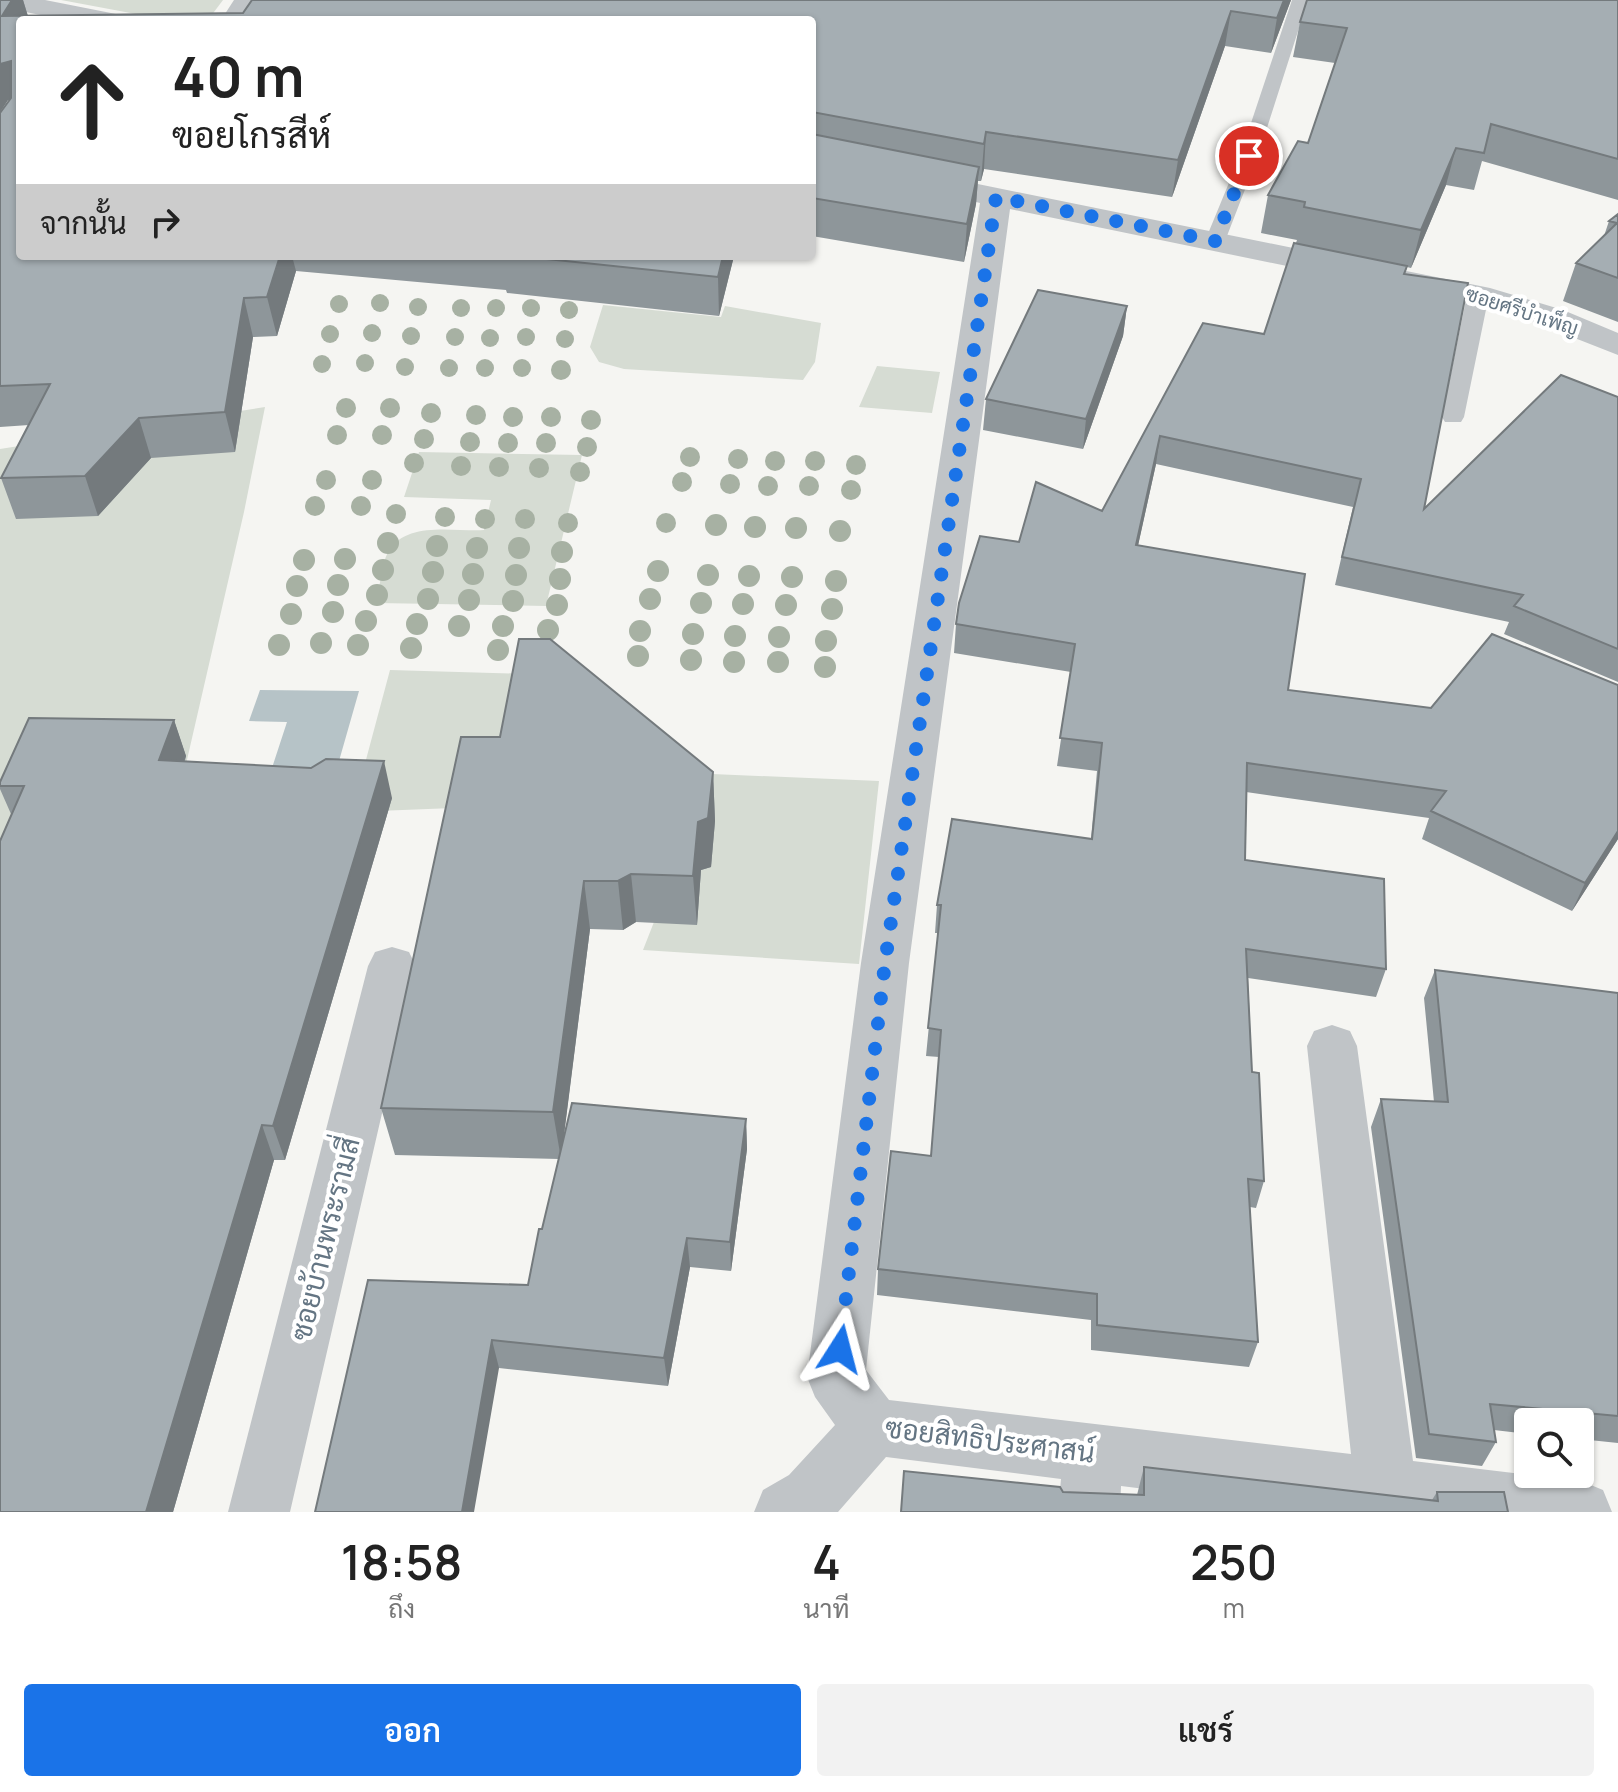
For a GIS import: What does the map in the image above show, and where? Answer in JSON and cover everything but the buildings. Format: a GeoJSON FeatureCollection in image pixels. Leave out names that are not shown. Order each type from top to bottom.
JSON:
{"type":"FeatureCollection","features":[{"type":"Feature","properties":{"kind":"street"},"geometry":{"type":"LineString","coordinates":[[4,0],[70,16]]}},
{"type":"Feature","properties":{"kind":"street","name":"ซอยศรีบำเพ็ญ"},"geometry":{"type":"LineString","coordinates":[[935,184],[1478,295],[1551,317],[1618,345]]}},
{"type":"Feature","properties":{"kind":"street","name":"ซอยสิทธิประศาสน์"},"geometry":{"type":"LineString","coordinates":[[996,197],[885,963],[836,1377],[873,1427],[1581,1512]]}},
{"type":"Feature","properties":{"kind":"street","name":"ซอยบ้านพระรามสี่"},"geometry":{"type":"LineString","coordinates":[[259,1512],[392,966]]}},
{"type":"Feature","properties":{"kind":"street"},"geometry":{"type":"LineString","coordinates":[[1332,1046],[1386,1489]]}},
{"type":"Feature","properties":{"kind":"street"},"geometry":{"type":"LineString","coordinates":[[785,1512],[811,1497],[873,1427]]}},
{"type":"Feature","properties":{"kind":"street"},"geometry":{"type":"LineString","coordinates":[[1089,1512],[1093,1454]]}},
{"type":"Feature","properties":{"kind":"lane"},"geometry":{"type":"LineString","coordinates":[[1215,241],[1249,156],[1300,0]]}},
{"type":"Feature","properties":{"kind":"lane"},"geometry":{"type":"LineString","coordinates":[[1453,417],[1478,295]]}},
{"type":"Feature","properties":{"kind":"shaded area"},"geometry":{"type":"Polygon","coordinates":[[[61,0],[223,0],[211,16],[147,16],[61,0]]]}},
{"type":"Feature","properties":{"kind":"shaded area"},"geometry":{"type":"Polygon","coordinates":[[[603,305],[721,317],[725,306],[821,323],[815,362],[803,380],[624,369],[599,362],[590,347],[603,305]]]}},
{"type":"Feature","properties":{"kind":"shaded area"},"geometry":{"type":"Polygon","coordinates":[[[877,366],[940,372],[932,413],[859,407],[877,366]]]}},
{"type":"Feature","properties":{"kind":"shaded area"},"geometry":{"type":"Polygon","coordinates":[[[265,407],[161,873],[0,887],[0,449],[265,407]]]}},
{"type":"Feature","properties":{"kind":"shaded area"},"geometry":{"type":"Polygon","coordinates":[[[419,452],[582,455],[546,606],[376,603],[382,570],[388,552],[396,542],[407,535],[432,530],[484,530],[491,500],[404,497],[419,452]]]}},
{"type":"Feature","properties":{"kind":"shaded area"},"geometry":{"type":"Polygon","coordinates":[[[390,670],[530,674],[504,806],[352,812],[390,670]]]}},
{"type":"Feature","properties":{"kind":"shaded area"},"geometry":{"type":"Polygon","coordinates":[[[260,690],[359,691],[335,775],[270,774],[287,722],[249,721],[260,690]]]}},
{"type":"Feature","properties":{"kind":"shaded area"},"geometry":{"type":"Polygon","coordinates":[[[712,774],[879,781],[859,964],[643,950],[712,774]]]}},
{"type":"Feature","properties":{"kind":"route"},"geometry":{"type":"LineString","coordinates":[[840,1349],[885,963],[996,197],[1215,241],[1249,156]]}}]}
